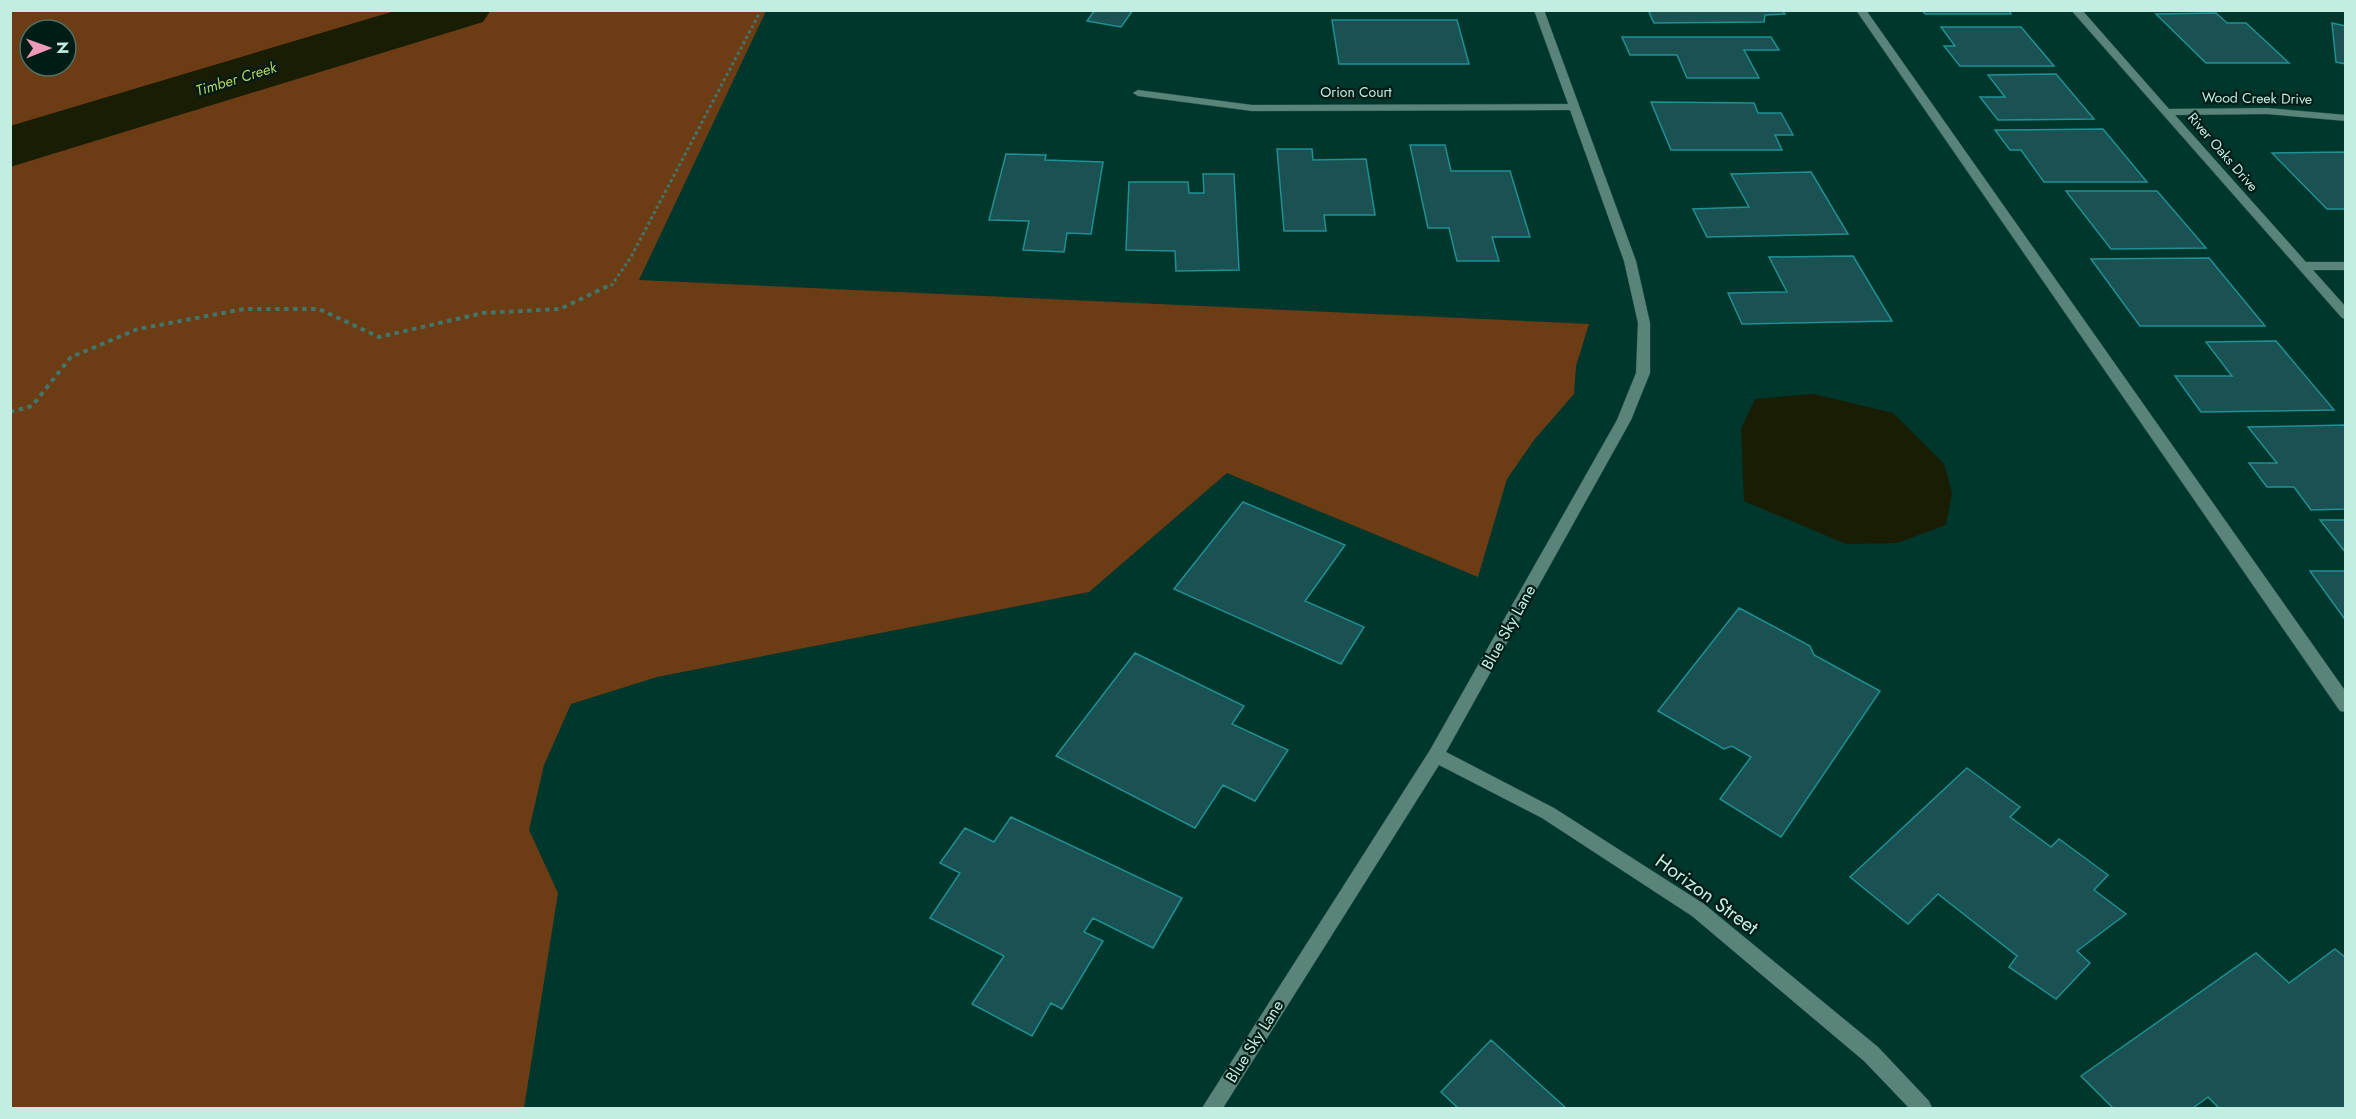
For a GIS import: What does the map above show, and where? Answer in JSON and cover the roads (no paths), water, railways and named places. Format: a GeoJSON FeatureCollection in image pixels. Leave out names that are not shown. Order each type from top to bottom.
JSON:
{"type":"FeatureCollection","features":[{"type":"Feature","properties":{"kind":"street","name":"Blue Sky Lane"},"geometry":{"type":"LineString","coordinates":[[1212,1108],[1436,755],[1624,420],[1643,373],[1644,323],[1629,261],[1539,10]]}},
{"type":"Feature","properties":{"kind":"street"},"geometry":{"type":"LineString","coordinates":[[1861,10],[2346,706]]}},
{"type":"Feature","properties":{"kind":"street","name":"River Oaks Drive"},"geometry":{"type":"LineString","coordinates":[[2076,10],[2346,315]]}},
{"type":"Feature","properties":{"kind":"street","name":"Orion Court"},"geometry":{"type":"LineString","coordinates":[[1138,93],[1252,108],[1574,107]]}},
{"type":"Feature","properties":{"kind":"street","name":"Wood Creek Drive"},"geometry":{"type":"LineString","coordinates":[[2167,112],[2267,111],[2346,118]]}},
{"type":"Feature","properties":{"kind":"street"},"geometry":{"type":"LineString","coordinates":[[2302,266],[2346,266]]}},
{"type":"Feature","properties":{"kind":"street","name":"Horizon Street"},"geometry":{"type":"LineString","coordinates":[[1436,755],[1548,813],[1698,910],[1871,1054],[1922,1108]]}},
{"type":"Feature","properties":{"kind":"waterway","name":"Timber Creek"},"geometry":{"type":"LineString","coordinates":[[10,147],[462,10]]}}]}
